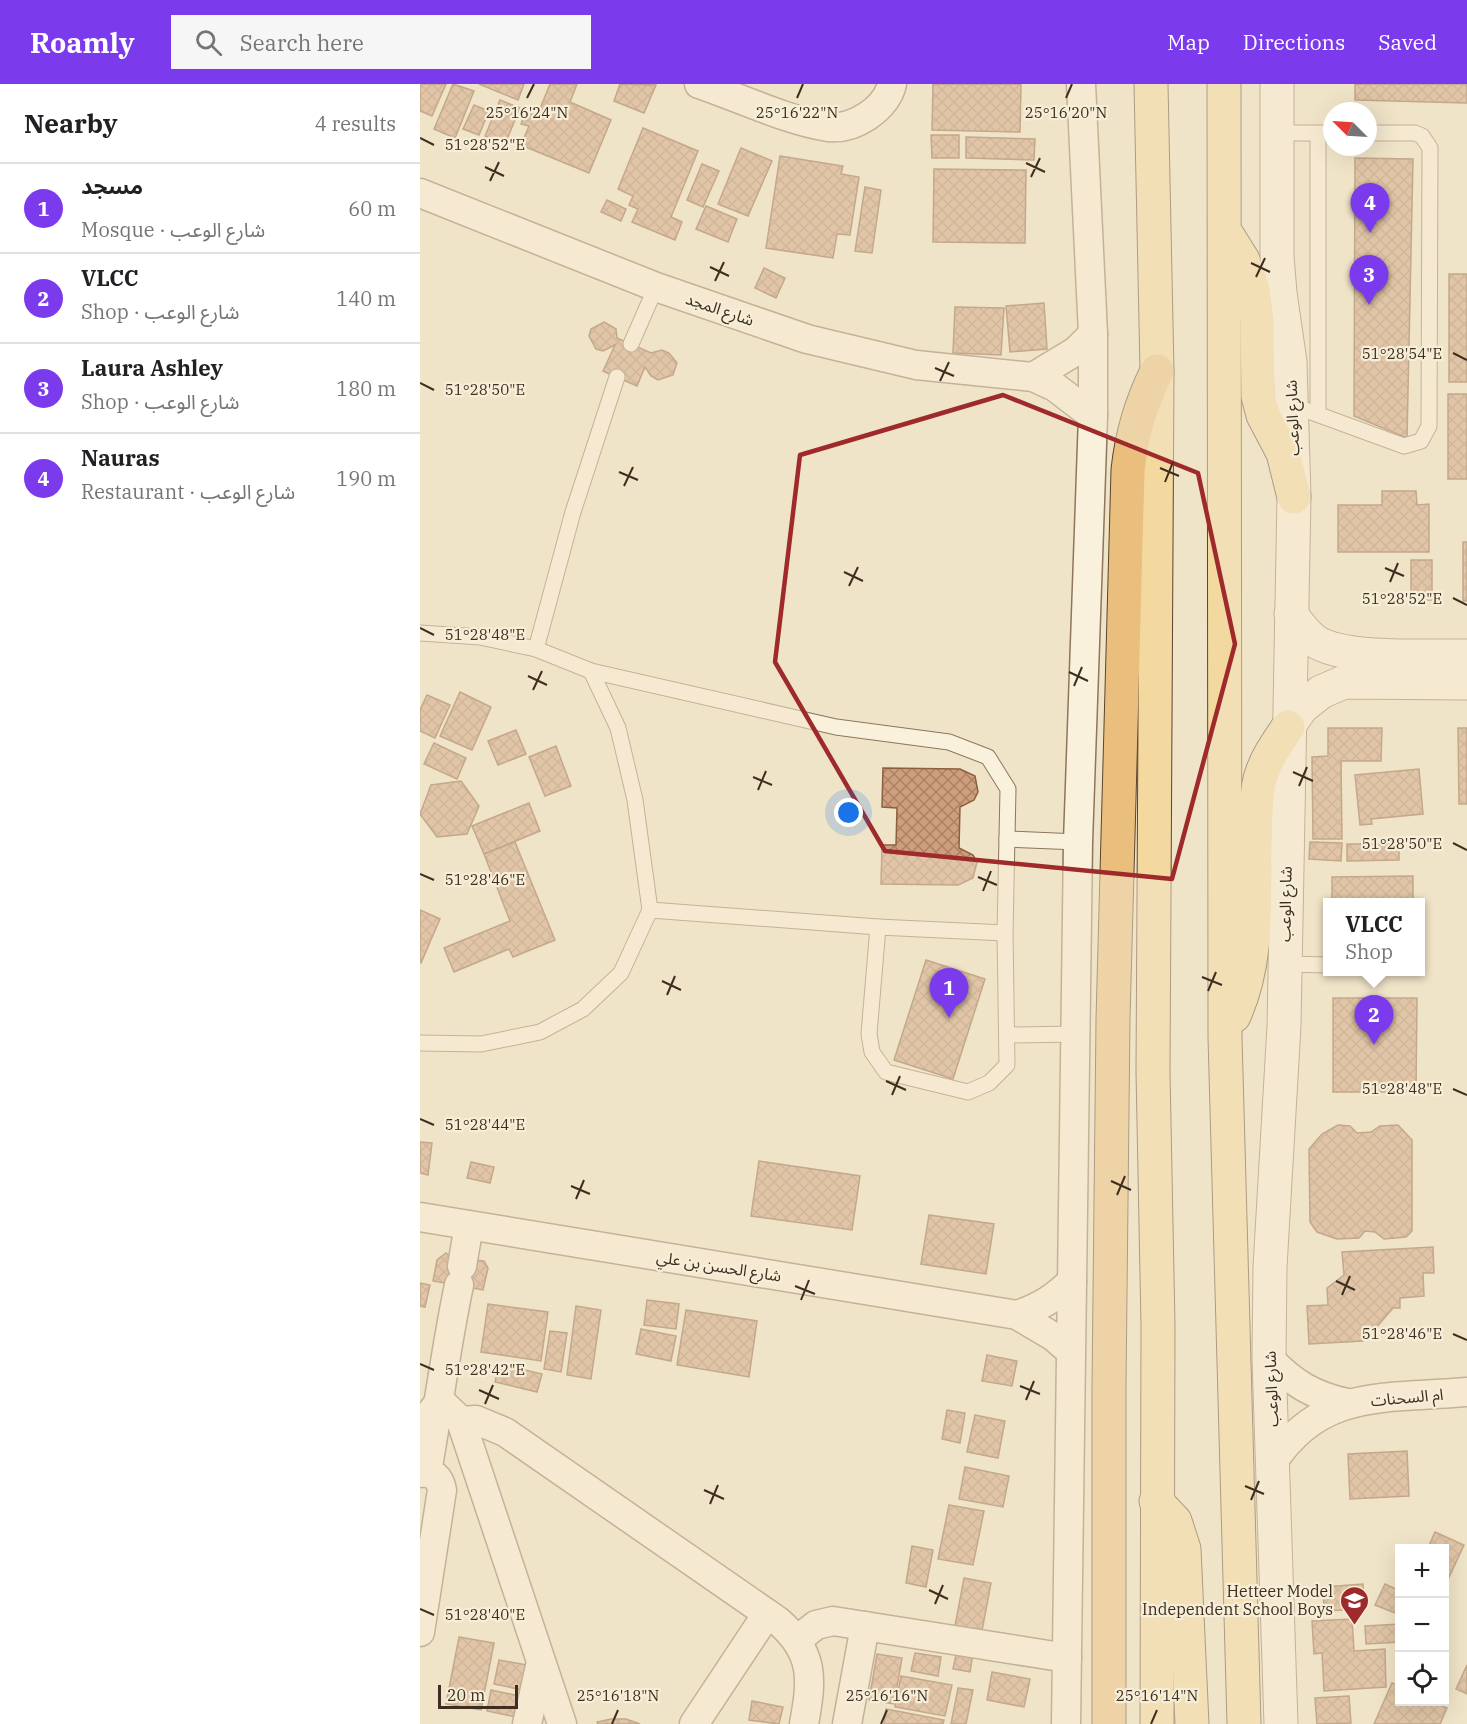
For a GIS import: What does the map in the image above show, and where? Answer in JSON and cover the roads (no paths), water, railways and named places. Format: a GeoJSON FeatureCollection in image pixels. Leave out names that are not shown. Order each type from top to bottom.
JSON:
{"type":"FeatureCollection","features":[{"type":"Feature","properties":{"kind":"highway"},"geometry":{"type":"LineString","coordinates":[[1109,1724],[1109,1387],[1113,1019],[1128,470],[1132,435],[1142,402],[1157,371]]}},
{"type":"Feature","properties":{"kind":"main road"},"geometry":{"type":"LineString","coordinates":[[1151,84],[1157,371],[1153,1060],[1158,1325],[1157,1724]]}},
{"type":"Feature","properties":{"kind":"main road"},"geometry":{"type":"LineString","coordinates":[[1224,84],[1226,233],[1225,1037],[1244,1724]]}},
{"type":"Feature","properties":{"kind":"main road"},"geometry":{"type":"LineString","coordinates":[[1226,233],[1243,260],[1253,290],[1257,322],[1258,396],[1263,416],[1283,453],[1294,497]]}},
{"type":"Feature","properties":{"kind":"main road"},"geometry":{"type":"LineString","coordinates":[[1225,1037],[1247,979],[1254,949],[1256,807],[1260,778],[1271,752],[1288,727]]}},
{"type":"Feature","properties":{"kind":"main road"},"geometry":{"type":"LineString","coordinates":[[1156,1501],[1175,1521],[1184,1549],[1192,1724]]}},
{"type":"Feature","properties":{"kind":"street"},"geometry":{"type":"LineString","coordinates":[[699,84],[830,127],[854,122],[875,113],[892,84]]}},
{"type":"Feature","properties":{"kind":"street"},"geometry":{"type":"LineString","coordinates":[[1066,1724],[1078,842],[1094,416],[1093,334],[1081,84]]}},
{"type":"Feature","properties":{"kind":"street","name":"شارع الوعب"},"geometry":{"type":"LineString","coordinates":[[1278,84],[1277,256],[1280,293],[1290,362],[1305,408],[1294,497],[1284,1026],[1270,1267],[1269,1358],[1281,1724]]}},
{"type":"Feature","properties":{"kind":"street","name":"شارع المجد"},"geometry":{"type":"LineString","coordinates":[[420,193],[656,286],[807,339],[916,365],[1033,377],[1055,387],[1094,416]]}},
{"type":"Feature","properties":{"kind":"street"},"geometry":{"type":"LineString","coordinates":[[1033,377],[1076,351],[1093,334]]}},
{"type":"Feature","properties":{"kind":"street"},"geometry":{"type":"LineString","coordinates":[[1291,614],[1301,629],[1316,642],[1333,650],[1354,653],[1467,656]]}},
{"type":"Feature","properties":{"kind":"street"},"geometry":{"type":"LineString","coordinates":[[1288,727],[1302,707],[1321,692],[1344,682],[1467,683]]}},
{"type":"Feature","properties":{"kind":"street","name":"شارع الحسن بن علي"},"geometry":{"type":"LineString","coordinates":[[420,1217],[1017,1315],[1054,1337],[1070,1352]]}},
{"type":"Feature","properties":{"kind":"street"},"geometry":{"type":"LineString","coordinates":[[420,1632],[442,1490],[440,1482],[423,1473],[440,1401],[432,1359],[460,1275],[469,1225]]}},
{"type":"Feature","properties":{"kind":"street"},"geometry":{"type":"LineString","coordinates":[[1017,1315],[1038,1308],[1056,1297],[1072,1281]]}},
{"type":"Feature","properties":{"kind":"street","name":"ام السحنات"},"geometry":{"type":"LineString","coordinates":[[1269,1358],[1286,1376],[1306,1390],[1347,1403]]}},
{"type":"Feature","properties":{"kind":"street","name":"ام السحنات"},"geometry":{"type":"LineString","coordinates":[[1273,1462],[1287,1440],[1306,1423],[1347,1403],[1467,1392]]}},
{"type":"Feature","properties":{"kind":"street"},"geometry":{"type":"LineString","coordinates":[[440,1401],[462,1420],[562,1724]]}},
{"type":"Feature","properties":{"kind":"street"},"geometry":{"type":"LineString","coordinates":[[420,1427],[440,1401]]}},
{"type":"Feature","properties":{"kind":"street"},"geometry":{"type":"LineString","coordinates":[[462,1420],[476,1420],[505,1432],[778,1621],[797,1640],[810,1671],[811,1689],[804,1724]]}},
{"type":"Feature","properties":{"kind":"street"},"geometry":{"type":"LineString","coordinates":[[694,1724],[767,1614]]}},
{"type":"Feature","properties":{"kind":"street"},"geometry":{"type":"LineString","coordinates":[[797,1640],[816,1625],[825,1622],[865,1626],[1066,1658]]}},
{"type":"Feature","properties":{"kind":"street"},"geometry":{"type":"LineString","coordinates":[[847,1724],[865,1626]]}},
{"type":"Feature","properties":{"kind":"street"},"geometry":{"type":"LineString","coordinates":[[527,1724],[542,1659]]}},
{"type":"Feature","properties":{"kind":"lane"},"geometry":{"type":"LineString","coordinates":[[1278,134],[1323,133]]}},
{"type":"Feature","properties":{"kind":"lane"},"geometry":{"type":"LineString","coordinates":[[1323,156],[1305,408],[1404,446],[1413,445],[1421,441],[1429,426],[1430,148],[1422,136],[1414,133],[1377,133]]}},
{"type":"Feature","properties":{"kind":"lane"},"geometry":{"type":"LineString","coordinates":[[631,344],[656,286]]}},
{"type":"Feature","properties":{"kind":"lane"},"geometry":{"type":"LineString","coordinates":[[536,649],[573,512],[617,377]]}},
{"type":"Feature","properties":{"kind":"lane"},"geometry":{"type":"LineString","coordinates":[[420,633],[480,637],[536,649],[591,671],[836,727],[949,742],[988,757],[1008,789],[1005,933],[1009,1035],[1007,1065],[989,1083],[968,1092],[886,1072],[872,1052],[869,1034],[878,927]]}},
{"type":"Feature","properties":{"kind":"lane"},"geometry":{"type":"LineString","coordinates":[[420,1043],[481,1044],[540,1032],[583,1009],[621,973],[650,910],[635,800],[618,728],[591,671]]}},
{"type":"Feature","properties":{"kind":"lane"},"geometry":{"type":"LineString","coordinates":[[1007,839],[1078,842]]}},
{"type":"Feature","properties":{"kind":"lane"},"geometry":{"type":"LineString","coordinates":[[650,910],[878,927],[1005,933]]}},
{"type":"Feature","properties":{"kind":"lane"},"geometry":{"type":"LineString","coordinates":[[1284,964],[1323,965]]}},
{"type":"Feature","properties":{"kind":"lane"},"geometry":{"type":"LineString","coordinates":[[1009,1035],[1075,1034]]}},
{"type":"Feature","properties":{"kind":"place","name":"Nauras"},"geometry":{"type":"Point","coordinates":[1370,233]}},
{"type":"Feature","properties":{"kind":"place","name":"Laura Ashley"},"geometry":{"type":"Point","coordinates":[1369,305]}},
{"type":"Feature","properties":{"kind":"place","name":"مسجد"},"geometry":{"type":"Point","coordinates":[949,1018]}},
{"type":"Feature","properties":{"kind":"place","name":"VLCC"},"geometry":{"type":"Point","coordinates":[1374,1045]}},
{"type":"Feature","properties":{"kind":"place","name":"Hetteer Model Independent School Boys"},"geometry":{"type":"Point","coordinates":[1354,1626]}}]}
